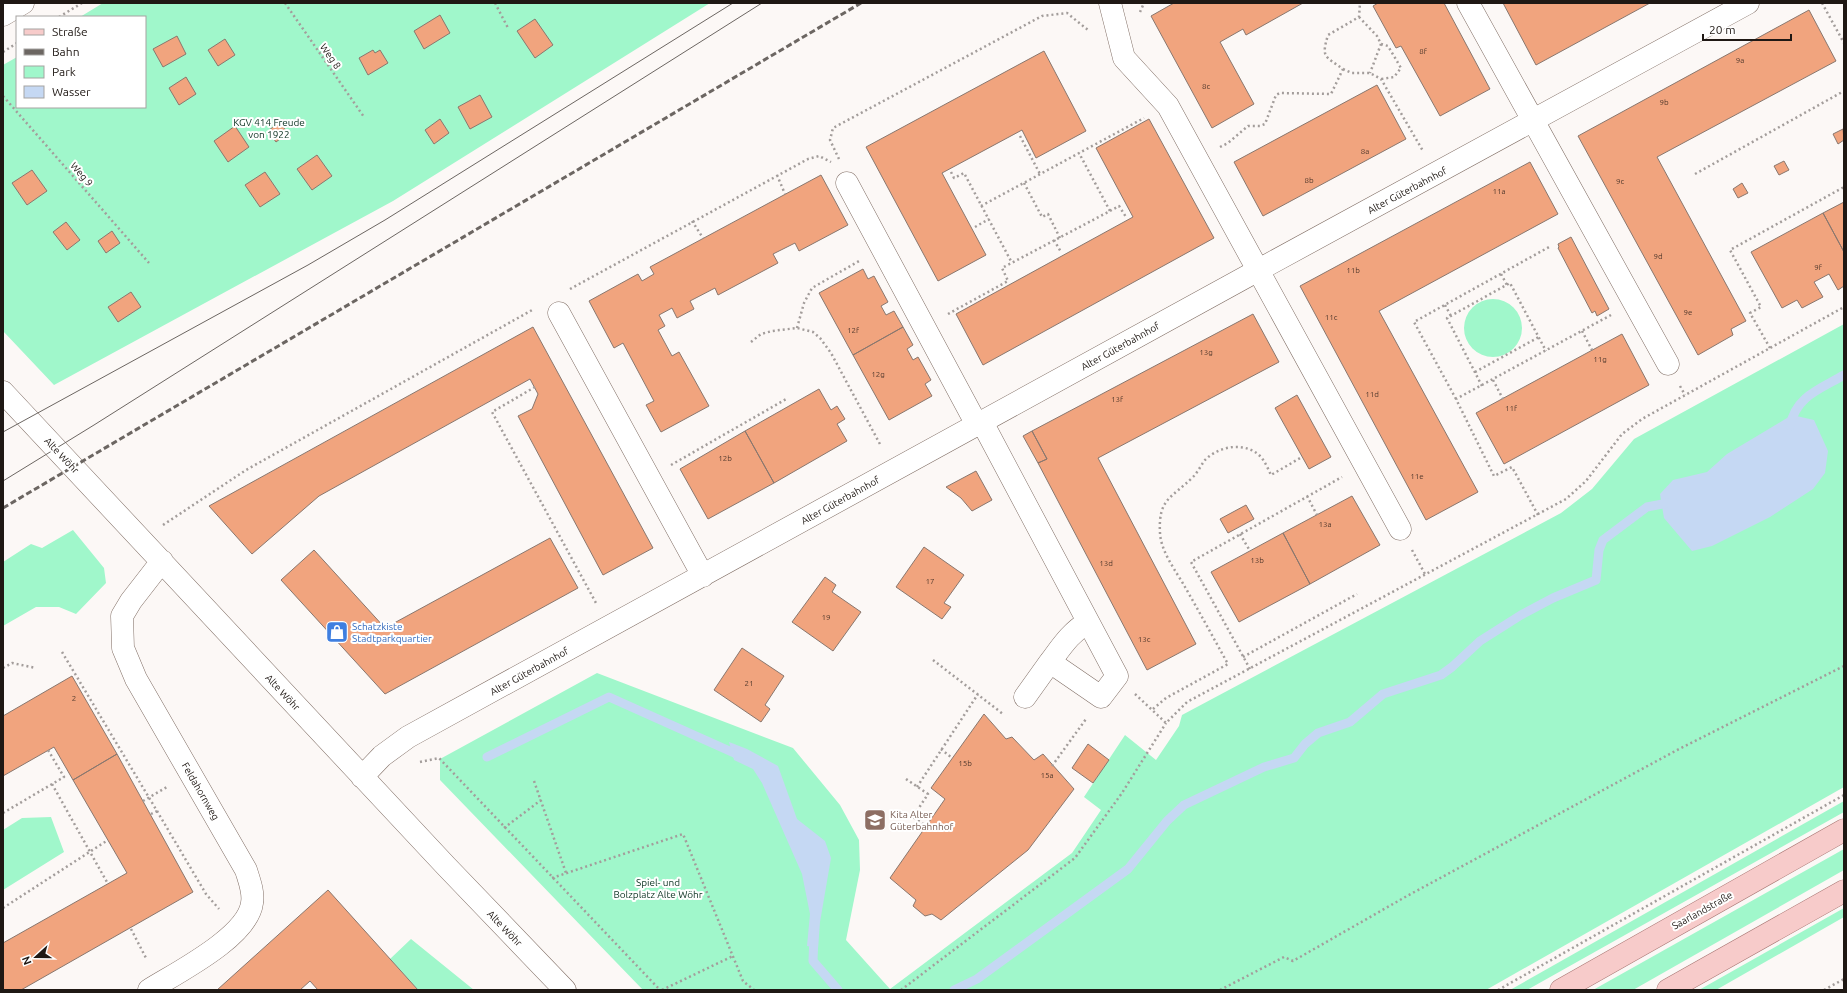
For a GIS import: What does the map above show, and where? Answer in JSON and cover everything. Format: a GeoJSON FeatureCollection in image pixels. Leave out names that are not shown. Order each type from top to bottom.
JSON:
{"type":"FeatureCollection","features":[{"type":"Feature","properties":{"kind":"main road","name":"Saarlandstraße"},"geometry":{"type":"LineString","coordinates":[[1561,990],[1844,830]]}},
{"type":"Feature","properties":{"kind":"main road"},"geometry":{"type":"LineString","coordinates":[[1668,990],[1844,891]]}},
{"type":"Feature","properties":{"kind":"street"},"geometry":{"type":"LineString","coordinates":[[3,15],[23,3]]}},
{"type":"Feature","properties":{"kind":"street"},"geometry":{"type":"LineString","coordinates":[[1110,3],[1124,58],[1168,106],[1400,529]]}},
{"type":"Feature","properties":{"kind":"street"},"geometry":{"type":"LineString","coordinates":[[1468,3],[1668,364]]}},
{"type":"Feature","properties":{"kind":"street","name":"Alter Güterbahnhof"},"geometry":{"type":"LineString","coordinates":[[362,777],[394,746],[472,702],[1258,269],[1436,174],[1748,3]]}},
{"type":"Feature","properties":{"kind":"street"},"geometry":{"type":"LineString","coordinates":[[847,183],[1117,676],[1101,697],[1050,662]]}},
{"type":"Feature","properties":{"kind":"street"},"geometry":{"type":"LineString","coordinates":[[555,306],[703,576]]}},
{"type":"Feature","properties":{"kind":"street","name":"Alte Wöhr"},"geometry":{"type":"LineString","coordinates":[[3,392],[362,777],[565,990]]}},
{"type":"Feature","properties":{"kind":"street","name":"Feldahornweg"},"geometry":{"type":"LineString","coordinates":[[154,987],[200,959],[238,930],[249,914],[252,903],[252,889],[246,870],[136,679],[124,648],[122,616],[131,601],[162,561]]}},
{"type":"Feature","properties":{"kind":"street"},"geometry":{"type":"LineString","coordinates":[[1024,697],[1068,637],[1088,622]]}},
{"type":"Feature","properties":{"kind":"path"},"geometry":{"type":"LineString","coordinates":[[61,16],[82,3]]}},
{"type":"Feature","properties":{"kind":"path","name":"Weg 8"},"geometry":{"type":"LineString","coordinates":[[285,3],[364,117]]}},
{"type":"Feature","properties":{"kind":"path"},"geometry":{"type":"LineString","coordinates":[[495,3],[508,28]]}},
{"type":"Feature","properties":{"kind":"path"},"geometry":{"type":"LineString","coordinates":[[1360,3],[1359,17],[1376,36],[1380,44],[1370,73]]}},
{"type":"Feature","properties":{"kind":"path"},"geometry":{"type":"LineString","coordinates":[[1822,3],[1844,43]]}},
{"type":"Feature","properties":{"kind":"path"},"geometry":{"type":"LineString","coordinates":[[847,183],[846,173],[830,140],[833,128],[839,124],[1042,16],[1067,13],[1090,31]]}},
{"type":"Feature","properties":{"kind":"path"},"geometry":{"type":"LineString","coordinates":[[1359,17],[1328,35],[1323,49],[1325,56],[1343,69],[1352,73],[1370,73],[1381,79],[1436,174]]}},
{"type":"Feature","properties":{"kind":"path"},"geometry":{"type":"LineString","coordinates":[[3,52],[16,44]]}},
{"type":"Feature","properties":{"kind":"path"},"geometry":{"type":"LineString","coordinates":[[1380,44],[1388,46],[1401,68],[1394,77],[1381,79]]}},
{"type":"Feature","properties":{"kind":"path"},"geometry":{"type":"LineString","coordinates":[[1197,160],[1228,143],[1248,126],[1260,126],[1265,124],[1276,94],[1331,94],[1343,69]]}},
{"type":"Feature","properties":{"kind":"path"},"geometry":{"type":"LineString","coordinates":[[1695,174],[1844,91]]}},
{"type":"Feature","properties":{"kind":"path","name":"Weg 9"},"geometry":{"type":"LineString","coordinates":[[3,96],[149,263]]}},
{"type":"Feature","properties":{"kind":"path"},"geometry":{"type":"LineString","coordinates":[[981,206],[1168,106]]}},
{"type":"Feature","properties":{"kind":"path"},"geometry":{"type":"LineString","coordinates":[[1020,136],[1040,174]]}},
{"type":"Feature","properties":{"kind":"path"},"geometry":{"type":"LineString","coordinates":[[1079,153],[1110,211]]}},
{"type":"Feature","properties":{"kind":"path"},"geometry":{"type":"LineString","coordinates":[[141,539],[246,470],[555,306],[692,221],[808,158],[819,156],[832,163],[847,183]]}},
{"type":"Feature","properties":{"kind":"path"},"geometry":{"type":"LineString","coordinates":[[951,172],[954,178],[964,173],[1012,263]]}},
{"type":"Feature","properties":{"kind":"path"},"geometry":{"type":"LineString","coordinates":[[776,175],[785,194]]}},
{"type":"Feature","properties":{"kind":"path"},"geometry":{"type":"LineString","coordinates":[[1024,182],[1042,217],[1048,214],[1060,238]]}},
{"type":"Feature","properties":{"kind":"path"},"geometry":{"type":"LineString","coordinates":[[1770,348],[1750,313],[1761,307],[1730,250],[1844,187]]}},
{"type":"Feature","properties":{"kind":"path"},"geometry":{"type":"LineString","coordinates":[[924,326],[1008,281],[1002,268],[1119,206],[1126,217]]}},
{"type":"Feature","properties":{"kind":"path"},"geometry":{"type":"LineString","coordinates":[[975,227],[989,219]]}},
{"type":"Feature","properties":{"kind":"path"},"geometry":{"type":"LineString","coordinates":[[692,221],[703,238]]}},
{"type":"Feature","properties":{"kind":"path"},"geometry":{"type":"LineString","coordinates":[[1054,240],[1061,252]]}},
{"type":"Feature","properties":{"kind":"path"},"geometry":{"type":"LineString","coordinates":[[1538,515],[1512,466],[1494,476],[1456,399],[1414,322],[1549,247]]}},
{"type":"Feature","properties":{"kind":"path"},"geometry":{"type":"LineString","coordinates":[[797,328],[804,303],[812,288],[882,248]]}},
{"type":"Feature","properties":{"kind":"path"},"geometry":{"type":"LineString","coordinates":[[1501,274],[1506,285]]}},
{"type":"Feature","properties":{"kind":"path"},"geometry":{"type":"LineString","coordinates":[[1482,386],[1446,318],[1506,285],[1510,283],[1546,351]]}},
{"type":"Feature","properties":{"kind":"path"},"geometry":{"type":"LineString","coordinates":[[1445,305],[1451,316]]}},
{"type":"Feature","properties":{"kind":"path"},"geometry":{"type":"LineString","coordinates":[[901,990],[1075,858],[1122,793],[1166,722],[1187,702],[1566,499],[1581,486],[1622,434],[1642,419],[1844,307]]}},
{"type":"Feature","properties":{"kind":"path"},"geometry":{"type":"LineString","coordinates":[[1456,399],[1613,314]]}},
{"type":"Feature","properties":{"kind":"path"},"geometry":{"type":"LineString","coordinates":[[751,342],[761,334],[772,330],[797,328],[813,332],[831,353],[894,469]]}},
{"type":"Feature","properties":{"kind":"path"},"geometry":{"type":"LineString","coordinates":[[1582,331],[1592,350]]}},
{"type":"Feature","properties":{"kind":"path"},"geometry":{"type":"LineString","coordinates":[[1475,372],[1539,337]]}},
{"type":"Feature","properties":{"kind":"path"},"geometry":{"type":"LineString","coordinates":[[1493,379],[1503,399]]}},
{"type":"Feature","properties":{"kind":"path"},"geometry":{"type":"LineString","coordinates":[[535,387],[492,412],[584,583]]}},
{"type":"Feature","properties":{"kind":"path"},"geometry":{"type":"LineString","coordinates":[[650,477],[788,398]]}},
{"type":"Feature","properties":{"kind":"path"},"geometry":{"type":"LineString","coordinates":[[1153,709],[1166,698],[1228,664],[1162,547],[1160,518],[1163,505],[1173,493],[1185,485],[1195,475],[1206,460],[1217,452],[1230,447],[1240,447],[1253,450],[1262,457],[1271,475],[1302,457]]}},
{"type":"Feature","properties":{"kind":"path"},"geometry":{"type":"LineString","coordinates":[[1250,669],[1191,562],[1365,464]]}},
{"type":"Feature","properties":{"kind":"path"},"geometry":{"type":"LineString","coordinates":[[1306,496],[1317,515]]}},
{"type":"Feature","properties":{"kind":"path"},"geometry":{"type":"LineString","coordinates":[[1240,534],[1250,551]]}},
{"type":"Feature","properties":{"kind":"path"},"geometry":{"type":"LineString","coordinates":[[1243,657],[1358,594]]}},
{"type":"Feature","properties":{"kind":"path"},"geometry":{"type":"LineString","coordinates":[[62,652],[206,894],[238,930]]}},
{"type":"Feature","properties":{"kind":"path"},"geometry":{"type":"LineString","coordinates":[[933,660],[1009,719],[1024,697]]}},
{"type":"Feature","properties":{"kind":"path"},"geometry":{"type":"LineString","coordinates":[[3,668],[12,663],[36,668]]}},
{"type":"Feature","properties":{"kind":"path"},"geometry":{"type":"LineString","coordinates":[[1220,990],[1284,957],[1293,961],[1407,896],[1672,753],[1844,666]]}},
{"type":"Feature","properties":{"kind":"path"},"geometry":{"type":"LineString","coordinates":[[917,787],[978,694]]}},
{"type":"Feature","properties":{"kind":"path"},"geometry":{"type":"LineString","coordinates":[[1052,766],[1101,697]]}},
{"type":"Feature","properties":{"kind":"path"},"geometry":{"type":"LineString","coordinates":[[1142,700],[1166,722]]}},
{"type":"Feature","properties":{"kind":"path"},"geometry":{"type":"LineString","coordinates":[[394,746],[410,764],[439,758],[504,828],[661,990],[733,956]]}},
{"type":"Feature","properties":{"kind":"path"},"geometry":{"type":"LineString","coordinates":[[941,749],[952,758]]}},
{"type":"Feature","properties":{"kind":"path"},"geometry":{"type":"LineString","coordinates":[[3,813],[64,777],[48,750]]}},
{"type":"Feature","properties":{"kind":"path"},"geometry":{"type":"LineString","coordinates":[[906,780],[928,794],[913,817],[926,826]]}},
{"type":"Feature","properties":{"kind":"path"},"geometry":{"type":"LineString","coordinates":[[534,782],[566,873]]}},
{"type":"Feature","properties":{"kind":"path"},"geometry":{"type":"LineString","coordinates":[[52,784],[108,884]]}},
{"type":"Feature","properties":{"kind":"path"},"geometry":{"type":"LineString","coordinates":[[1498,990],[1844,795]]}},
{"type":"Feature","properties":{"kind":"path"},"geometry":{"type":"LineString","coordinates":[[504,828],[541,800]]}},
{"type":"Feature","properties":{"kind":"path"},"geometry":{"type":"LineString","coordinates":[[151,814],[157,811]]}},
{"type":"Feature","properties":{"kind":"path"},"geometry":{"type":"LineString","coordinates":[[552,878],[683,834],[743,981],[754,990]]}},
{"type":"Feature","properties":{"kind":"path"},"geometry":{"type":"LineString","coordinates":[[3,908],[108,840]]}},
{"type":"Feature","properties":{"kind":"path"},"geometry":{"type":"LineString","coordinates":[[131,929],[154,987]]}},
{"type":"Feature","properties":{"kind":"path"},"geometry":{"type":"LineString","coordinates":[[1824,990],[1844,979]]}},
{"type":"Feature","properties":{"kind":"green space","name":"KGV 414 Freude von 1922"},"geometry":{"type":"Polygon","coordinates":[[[103,3],[710,3],[393,201],[54,385],[3,331],[3,65],[16,58],[16,108],[146,108],[146,16],[82,16],[103,3]]]}},
{"type":"Feature","properties":{"kind":"green space"},"geometry":{"type":"Polygon","coordinates":[[[1493,299],[1504,301],[1514,307],[1520,317],[1522,328],[1520,339],[1514,349],[1504,355],[1493,357],[1482,355],[1472,349],[1466,339],[1464,328],[1466,317],[1472,307],[1482,301],[1493,299]]]}},
{"type":"Feature","properties":{"kind":"green space","name":"Spiel- und Bolzplatz Alte Wöhr"},"geometry":{"type":"Polygon","coordinates":[[[1844,324],[1844,787],[1486,990],[643,990],[440,780],[440,759],[597,673],[793,748],[840,805],[859,840],[860,870],[846,940],[890,989],[1072,853],[1101,810],[1084,797],[1125,735],[1156,760],[1179,726],[1182,715],[1561,513],[1592,489],[1634,439],[1844,324]]]}},
{"type":"Feature","properties":{"kind":"green space"},"geometry":{"type":"Polygon","coordinates":[[[73,530],[104,568],[106,583],[76,614],[59,607],[36,607],[3,626],[3,562],[31,544],[42,548],[73,530]]]}},
{"type":"Feature","properties":{"kind":"green space"},"geometry":{"type":"Polygon","coordinates":[[[1844,801],[1844,812],[1527,990],[1510,990],[1844,801]]]}},
{"type":"Feature","properties":{"kind":"green space"},"geometry":{"type":"Polygon","coordinates":[[[51,817],[64,852],[3,890],[3,830],[22,818],[51,817]]]}},
{"type":"Feature","properties":{"kind":"green space"},"geometry":{"type":"Polygon","coordinates":[[[1844,849],[1844,870],[1633,990],[1593,990],[1844,849]]]}},
{"type":"Feature","properties":{"kind":"green space"},"geometry":{"type":"Polygon","coordinates":[[[1844,908],[1844,917],[1716,990],[1699,990],[1844,908]]]}},
{"type":"Feature","properties":{"kind":"green space"},"geometry":{"type":"Polygon","coordinates":[[[411,939],[474,990],[418,990],[390,959],[411,939]]]}},
{"type":"Feature","properties":{"kind":"water"},"geometry":{"type":"Polygon","coordinates":[[[1792,415],[1814,420],[1828,451],[1825,473],[1813,489],[1770,517],[1712,546],[1692,551],[1664,518],[1660,494],[1673,480],[1707,472],[1727,454],[1792,415]]]}},
{"type":"Feature","properties":{"kind":"water"},"geometry":{"type":"Polygon","coordinates":[[[729,742],[747,749],[778,766],[797,819],[825,841],[831,858],[820,922],[818,948],[807,946],[810,914],[802,874],[762,783],[753,769],[734,760],[729,742]]]}},
{"type":"Feature","properties":{"kind":"building"},"geometry":{"type":"Polygon","coordinates":[[[1174,3],[1303,3],[1246,35],[1243,29],[1220,42],[1254,104],[1212,128],[1151,16],[1174,3]]]}},
{"type":"Feature","properties":{"kind":"building"},"geometry":{"type":"Polygon","coordinates":[[[1378,3],[1444,3],[1490,89],[1440,116],[1401,46],[1396,48],[1373,6],[1378,3]]]}},
{"type":"Feature","properties":{"kind":"building"},"geometry":{"type":"Polygon","coordinates":[[[1503,3],[1650,3],[1536,65],[1503,3]]]}},
{"type":"Feature","properties":{"kind":"building"},"geometry":{"type":"Polygon","coordinates":[[[1809,10],[1836,61],[1657,157],[1746,321],[1731,329],[1733,335],[1698,355],[1578,136],[1809,10]]]}},
{"type":"Feature","properties":{"kind":"building"},"geometry":{"type":"Polygon","coordinates":[[[440,15],[450,33],[424,49],[414,31],[440,15]]]}},
{"type":"Feature","properties":{"kind":"building"},"geometry":{"type":"Polygon","coordinates":[[[535,19],[553,45],[535,58],[517,31],[535,19]]]}},
{"type":"Feature","properties":{"kind":"building"},"geometry":{"type":"Polygon","coordinates":[[[177,36],[186,54],[163,67],[153,49],[177,36]]]}},
{"type":"Feature","properties":{"kind":"building"},"geometry":{"type":"Polygon","coordinates":[[[225,39],[235,55],[218,66],[208,50],[225,39]]]}},
{"type":"Feature","properties":{"kind":"building"},"geometry":{"type":"Polygon","coordinates":[[[373,50],[375,53],[380,50],[388,63],[368,75],[359,58],[373,50]]]}},
{"type":"Feature","properties":{"kind":"building"},"geometry":{"type":"Polygon","coordinates":[[[1044,51],[1086,131],[1036,158],[1022,130],[942,173],[986,255],[938,281],[866,147],[1044,51]]]}},
{"type":"Feature","properties":{"kind":"building"},"geometry":{"type":"Polygon","coordinates":[[[186,77],[196,94],[179,105],[169,88],[186,77]]]}},
{"type":"Feature","properties":{"kind":"building"},"geometry":{"type":"Polygon","coordinates":[[[1377,85],[1406,139],[1263,216],[1234,162],[1377,85]]]}},
{"type":"Feature","properties":{"kind":"building"},"geometry":{"type":"Polygon","coordinates":[[[480,95],[492,117],[470,129],[458,107],[480,95]]]}},
{"type":"Feature","properties":{"kind":"building"},"geometry":{"type":"Polygon","coordinates":[[[440,119],[449,133],[434,144],[425,130],[440,119]]]}},
{"type":"Feature","properties":{"kind":"building"},"geometry":{"type":"Polygon","coordinates":[[[1149,119],[1214,238],[983,365],[956,314],[1133,217],[1096,148],[1149,119]]]}},
{"type":"Feature","properties":{"kind":"building"},"geometry":{"type":"Polygon","coordinates":[[[279,122],[288,133],[276,142],[268,131],[279,122]]]}},
{"type":"Feature","properties":{"kind":"building"},"geometry":{"type":"Polygon","coordinates":[[[235,126],[249,147],[228,162],[214,141],[235,126]]]}},
{"type":"Feature","properties":{"kind":"building"},"geometry":{"type":"Polygon","coordinates":[[[1843,129],[1844,140],[1838,144],[1833,134],[1843,129]]]}},
{"type":"Feature","properties":{"kind":"building"},"geometry":{"type":"Polygon","coordinates":[[[317,155],[332,176],[312,190],[297,169],[317,155]]]}},
{"type":"Feature","properties":{"kind":"building"},"geometry":{"type":"Polygon","coordinates":[[[1784,161],[1789,170],[1779,175],[1774,166],[1784,161]]]}},
{"type":"Feature","properties":{"kind":"building"},"geometry":{"type":"Polygon","coordinates":[[[1530,162],[1558,214],[1379,311],[1478,492],[1426,520],[1300,286],[1530,162]]]}},
{"type":"Feature","properties":{"kind":"building"},"geometry":{"type":"Polygon","coordinates":[[[32,170],[47,191],[27,205],[12,183],[32,170]]]}},
{"type":"Feature","properties":{"kind":"building"},"geometry":{"type":"Polygon","coordinates":[[[265,172],[280,194],[260,207],[245,185],[265,172]]]}},
{"type":"Feature","properties":{"kind":"building"},"geometry":{"type":"Polygon","coordinates":[[[821,175],[848,225],[799,251],[795,243],[773,254],[778,263],[718,295],[715,288],[690,301],[694,309],[677,318],[672,308],[659,315],[665,326],[658,330],[672,356],[679,352],[709,406],[661,432],[646,405],[654,401],[623,343],[614,348],[589,301],[638,274],[642,281],[654,274],[650,267],[821,175]]]}},
{"type":"Feature","properties":{"kind":"building"},"geometry":{"type":"Polygon","coordinates":[[[1742,183],[1748,193],[1738,198],[1733,189],[1742,183]]]}},
{"type":"Feature","properties":{"kind":"building"},"geometry":{"type":"Polygon","coordinates":[[[1844,202],[1844,252],[1823,213],[1844,202]]]}},
{"type":"Feature","properties":{"kind":"building"},"geometry":{"type":"Polygon","coordinates":[[[1823,213],[1844,252],[1844,286],[1838,290],[1829,274],[1814,282],[1823,297],[1802,308],[1797,300],[1782,308],[1751,252],[1823,213]]]}},
{"type":"Feature","properties":{"kind":"building"},"geometry":{"type":"Polygon","coordinates":[[[66,222],[80,240],[67,250],[53,232],[66,222]]]}},
{"type":"Feature","properties":{"kind":"building"},"geometry":{"type":"Polygon","coordinates":[[[112,231],[120,243],[106,253],[98,241],[112,231]]]}},
{"type":"Feature","properties":{"kind":"building"},"geometry":{"type":"Polygon","coordinates":[[[1571,237],[1609,309],[1597,316],[1595,311],[1592,313],[1558,248],[1558,244],[1571,237]]]}},
{"type":"Feature","properties":{"kind":"building"},"geometry":{"type":"Polygon","coordinates":[[[863,269],[868,279],[874,276],[888,302],[881,306],[886,315],[894,311],[903,327],[853,355],[819,293],[863,269]]]}},
{"type":"Feature","properties":{"kind":"building"},"geometry":{"type":"Polygon","coordinates":[[[131,292],[141,307],[118,322],[108,307],[131,292]]]}},
{"type":"Feature","properties":{"kind":"building"},"geometry":{"type":"Polygon","coordinates":[[[1253,314],[1279,362],[1098,458],[1196,644],[1147,670],[1038,463],[1047,459],[1032,431],[1253,314]]]}},
{"type":"Feature","properties":{"kind":"building"},"geometry":{"type":"Polygon","coordinates":[[[533,327],[653,548],[603,575],[518,416],[532,409],[538,394],[530,379],[319,496],[252,554],[209,506],[533,327]]]}},
{"type":"Feature","properties":{"kind":"building"},"geometry":{"type":"Polygon","coordinates":[[[903,327],[913,345],[907,349],[913,360],[918,357],[931,380],[925,384],[932,396],[889,420],[853,355],[903,327]]]}},
{"type":"Feature","properties":{"kind":"building"},"geometry":{"type":"Polygon","coordinates":[[[1622,334],[1649,385],[1504,464],[1476,413],[1622,334]]]}},
{"type":"Feature","properties":{"kind":"building"},"geometry":{"type":"Polygon","coordinates":[[[819,389],[831,410],[837,406],[845,419],[837,424],[847,441],[774,483],[745,431],[819,389]]]}},
{"type":"Feature","properties":{"kind":"building"},"geometry":{"type":"Polygon","coordinates":[[[1297,395],[1331,457],[1309,469],[1275,408],[1297,395]]]}},
{"type":"Feature","properties":{"kind":"building"},"geometry":{"type":"Polygon","coordinates":[[[745,431],[774,483],[708,519],[680,469],[745,431]]]}},
{"type":"Feature","properties":{"kind":"building"},"geometry":{"type":"Polygon","coordinates":[[[1032,431],[1047,459],[1038,463],[1023,436],[1032,431]]]}},
{"type":"Feature","properties":{"kind":"building"},"geometry":{"type":"Polygon","coordinates":[[[976,471],[992,500],[972,511],[961,498],[946,487],[976,471]]]}},
{"type":"Feature","properties":{"kind":"building"},"geometry":{"type":"Polygon","coordinates":[[[1352,496],[1380,545],[1310,584],[1283,533],[1352,496]]]}},
{"type":"Feature","properties":{"kind":"building"},"geometry":{"type":"Polygon","coordinates":[[[1246,505],[1254,519],[1228,533],[1220,519],[1246,505]]]}},
{"type":"Feature","properties":{"kind":"building"},"geometry":{"type":"Polygon","coordinates":[[[1283,533],[1310,584],[1239,622],[1211,572],[1283,533]]]}},
{"type":"Feature","properties":{"kind":"building"},"geometry":{"type":"Polygon","coordinates":[[[550,538],[578,588],[385,694],[281,580],[314,550],[385,628],[550,538]]]}},
{"type":"Feature","properties":{"kind":"building"},"geometry":{"type":"Polygon","coordinates":[[[924,547],[964,575],[944,603],[951,607],[942,619],[896,587],[924,547]]]}},
{"type":"Feature","properties":{"kind":"building"},"geometry":{"type":"Polygon","coordinates":[[[825,577],[836,585],[832,592],[861,612],[833,651],[792,622],[825,577]]]}},
{"type":"Feature","properties":{"kind":"building"},"geometry":{"type":"Polygon","coordinates":[[[742,648],[784,676],[765,705],[770,709],[761,722],[714,690],[742,648]]]}},
{"type":"Feature","properties":{"kind":"building"},"geometry":{"type":"Polygon","coordinates":[[[72,676],[117,754],[73,780],[54,747],[3,776],[3,716],[72,676]]]}},
{"type":"Feature","properties":{"kind":"building"},"geometry":{"type":"Polygon","coordinates":[[[984,714],[1006,739],[1012,737],[1034,760],[1043,754],[1074,789],[1028,850],[941,920],[932,914],[925,916],[913,906],[916,900],[890,878],[945,799],[931,788],[984,714]]]}},
{"type":"Feature","properties":{"kind":"building"},"geometry":{"type":"Polygon","coordinates":[[[1088,744],[1109,760],[1093,783],[1072,768],[1088,744]]]}},
{"type":"Feature","properties":{"kind":"building"},"geometry":{"type":"Polygon","coordinates":[[[117,754],[193,892],[21,990],[3,990],[3,943],[127,873],[73,780],[117,754]]]}},
{"type":"Feature","properties":{"kind":"building"},"geometry":{"type":"Polygon","coordinates":[[[328,890],[418,990],[318,990],[310,981],[300,990],[217,990],[328,890]]]}},
{"type":"Feature","properties":{"kind":"waterway"},"geometry":{"type":"LineString","coordinates":[[1790,426],[1793,416],[1803,400],[1818,389],[1844,375]]}},
{"type":"Feature","properties":{"kind":"waterway"},"geometry":{"type":"LineString","coordinates":[[954,990],[977,979],[1128,869],[1167,821],[1184,805],[1264,767],[1294,758],[1305,744],[1318,733],[1350,722],[1383,694],[1441,675],[1480,641],[1521,615],[1553,598],[1596,580],[1599,550],[1603,540],[1647,507],[1673,502]]}},
{"type":"Feature","properties":{"kind":"waterway"},"geometry":{"type":"LineString","coordinates":[[487,757],[609,697],[743,757]]}},
{"type":"Feature","properties":{"kind":"waterway"},"geometry":{"type":"LineString","coordinates":[[814,935],[813,961],[838,990]]}},
{"type":"Feature","properties":{"kind":"tram line"},"geometry":{"type":"LineString","coordinates":[[3,432],[308,265],[385,220],[733,3]]}},
{"type":"Feature","properties":{"kind":"tram line"},"geometry":{"type":"LineString","coordinates":[[3,481],[762,3]]}},
{"type":"Feature","properties":{"kind":"railway"},"geometry":{"type":"LineString","coordinates":[[3,508],[861,3]]}},
{"type":"Feature","properties":{"kind":"place","name":"Schatzkiste Stadtparkquartier"},"geometry":{"type":"Point","coordinates":[337,632]}},
{"type":"Feature","properties":{"kind":"place","name":"Kita Alter Güterbahnhof"},"geometry":{"type":"Point","coordinates":[875,820]}}]}
